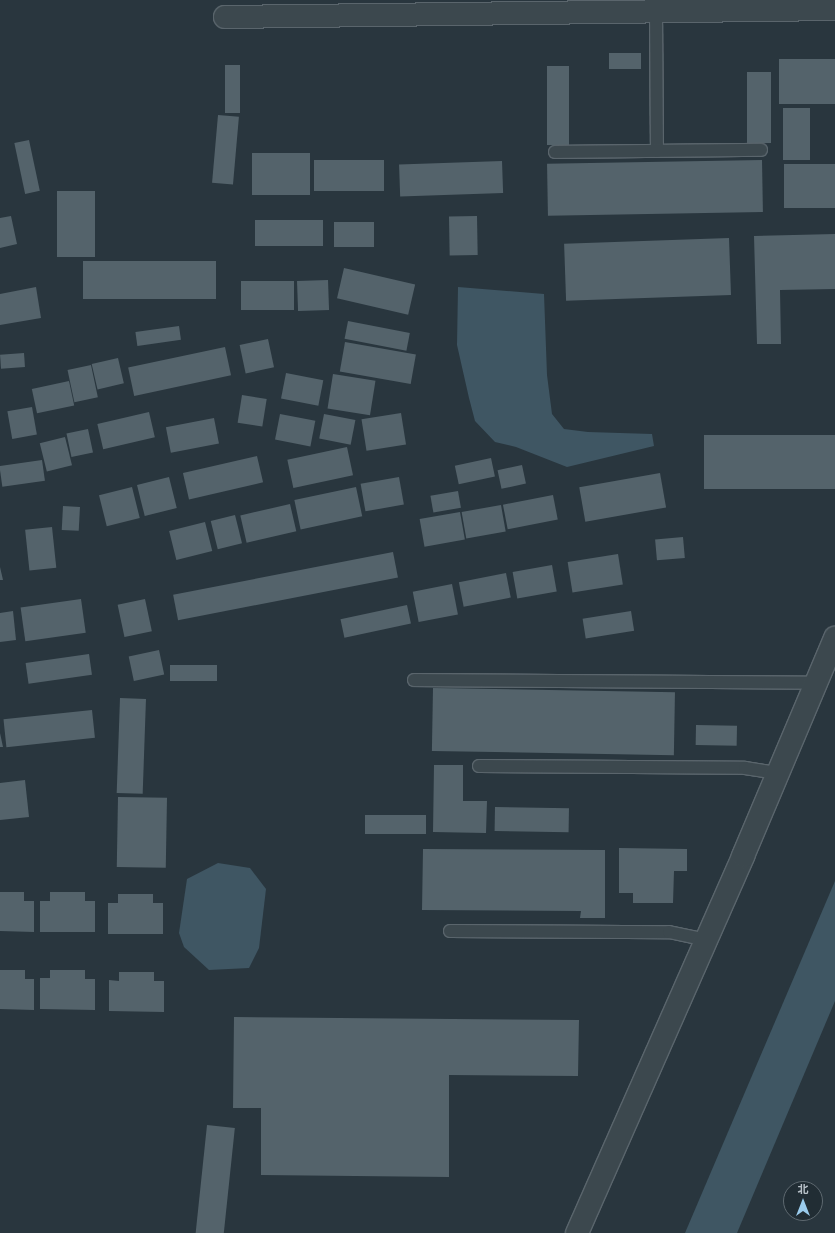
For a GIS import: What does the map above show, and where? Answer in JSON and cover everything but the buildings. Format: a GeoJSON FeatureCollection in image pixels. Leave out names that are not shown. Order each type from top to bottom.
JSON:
{"type":"FeatureCollection","features":[{"type":"Feature","properties":{"kind":"street"},"geometry":{"type":"LineString","coordinates":[[225,17],[835,9]]}},
{"type":"Feature","properties":{"kind":"street"},"geometry":{"type":"LineString","coordinates":[[577,1233],[706,940],[835,638]]}},
{"type":"Feature","properties":{"kind":"lane"},"geometry":{"type":"LineString","coordinates":[[656,11],[657,151]]}},
{"type":"Feature","properties":{"kind":"lane"},"geometry":{"type":"LineString","coordinates":[[556,152],[761,150]]}},
{"type":"Feature","properties":{"kind":"lane"},"geometry":{"type":"LineString","coordinates":[[414,680],[816,683]]}},
{"type":"Feature","properties":{"kind":"lane"},"geometry":{"type":"LineString","coordinates":[[479,766],[744,768],[778,773]]}},
{"type":"Feature","properties":{"kind":"lane"},"geometry":{"type":"LineString","coordinates":[[450,931],[669,932],[706,940]]}},
{"type":"Feature","properties":{"kind":"water"},"geometry":{"type":"Polygon","coordinates":[[[458,287],[544,294],[547,375],[552,414],[564,429],[588,432],[652,434],[654,446],[567,467],[516,447],[495,442],[475,421],[469,398],[457,345],[458,287]]]}},
{"type":"Feature","properties":{"kind":"water"},"geometry":{"type":"Polygon","coordinates":[[[218,863],[250,868],[266,889],[259,948],[249,968],[209,970],[184,947],[179,933],[187,879],[218,863]]]}},
{"type":"Feature","properties":{"kind":"water"},"geometry":{"type":"Polygon","coordinates":[[[835,881],[835,1001],[737,1233],[685,1233],[835,881]]]}}]}
